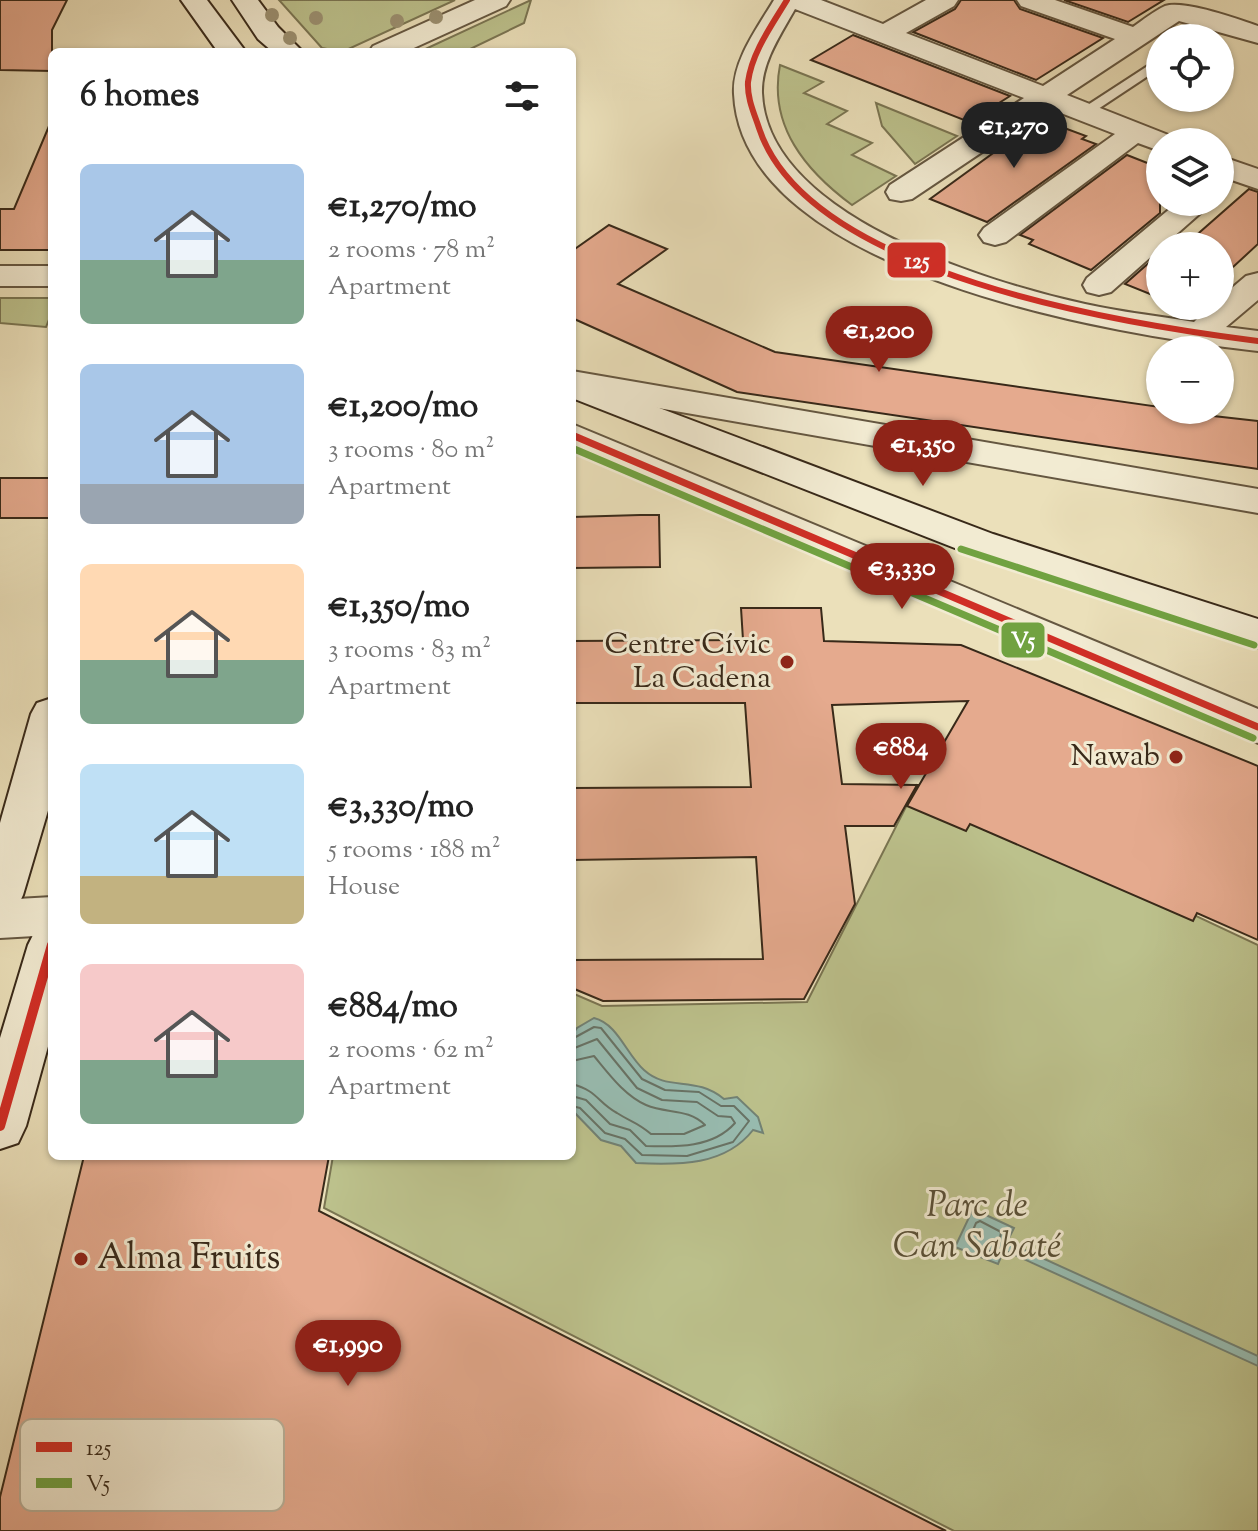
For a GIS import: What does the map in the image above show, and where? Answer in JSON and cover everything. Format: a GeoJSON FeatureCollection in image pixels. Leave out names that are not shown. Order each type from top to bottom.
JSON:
{"type":"FeatureCollection","features":[{"type":"Feature","properties":{"kind":"street"},"geometry":{"type":"LineString","coordinates":[[194,0],[229,48]]}},
{"type":"Feature","properties":{"kind":"street"},"geometry":{"type":"LineString","coordinates":[[245,0],[268,33],[285,48]]}},
{"type":"Feature","properties":{"kind":"street"},"geometry":{"type":"LineString","coordinates":[[394,48],[497,0]]}},
{"type":"Feature","properties":{"kind":"street"},"geometry":{"type":"LineString","coordinates":[[787,0],[751,68],[748,97],[757,134],[770,161],[792,189],[826,214],[869,240],[937,268],[1074,312],[1258,341]]}},
{"type":"Feature","properties":{"kind":"street"},"geometry":{"type":"LineString","coordinates":[[797,0],[1146,136]]}},
{"type":"Feature","properties":{"kind":"street"},"geometry":{"type":"LineString","coordinates":[[885,34],[945,0]]}},
{"type":"Feature","properties":{"kind":"street"},"geometry":{"type":"LineString","coordinates":[[1034,1],[1135,37]]}},
{"type":"Feature","properties":{"kind":"street"},"geometry":{"type":"LineString","coordinates":[[901,192],[1180,6],[1258,35]]}},
{"type":"Feature","properties":{"kind":"street"},"geometry":{"type":"LineString","coordinates":[[995,235],[1125,141]]}},
{"type":"Feature","properties":{"kind":"street"},"geometry":{"type":"LineString","coordinates":[[1234,177],[1258,180]]}},
{"type":"Feature","properties":{"kind":"street"},"geometry":{"type":"LineString","coordinates":[[1099,285],[1180,216]]}},
{"type":"Feature","properties":{"kind":"street"},"geometry":{"type":"LineString","coordinates":[[0,276],[48,276]]}},
{"type":"Feature","properties":{"kind":"street"},"geometry":{"type":"LineString","coordinates":[[1210,323],[1258,283]]}},
{"type":"Feature","properties":{"kind":"street"},"geometry":{"type":"LineString","coordinates":[[576,385],[1258,501]]}},
{"type":"Feature","properties":{"kind":"street"},"geometry":{"type":"LineString","coordinates":[[576,386],[979,543],[1258,634]]}},
{"type":"Feature","properties":{"kind":"street"},"geometry":{"type":"LineString","coordinates":[[576,437],[1258,727]]}},
{"type":"Feature","properties":{"kind":"street"},"geometry":{"type":"LineString","coordinates":[[0,895],[48,729]]}},
{"type":"Feature","properties":{"kind":"street"},"geometry":{"type":"LineString","coordinates":[[0,919],[48,916]]}},
{"type":"Feature","properties":{"kind":"street"},"geometry":{"type":"LineString","coordinates":[[0,1126],[48,959]]}},
{"type":"Feature","properties":{"kind":"lane"},"geometry":{"type":"LineString","coordinates":[[1084,112],[1146,71]]}},
{"type":"Feature","properties":{"kind":"green space"},"geometry":{"type":"Polygon","coordinates":[[[279,0],[455,0],[351,48],[322,48],[279,0]]]}},
{"type":"Feature","properties":{"kind":"green space"},"geometry":{"type":"Polygon","coordinates":[[[531,0],[524,23],[472,48],[428,48],[531,0]]]}},
{"type":"Feature","properties":{"kind":"green space"},"geometry":{"type":"Polygon","coordinates":[[[780,65],[823,82],[804,93],[847,111],[827,124],[872,143],[852,155],[896,176],[852,205],[835,192],[806,162],[785,127],[778,87],[780,65]]]}},
{"type":"Feature","properties":{"kind":"green space"},"geometry":{"type":"Polygon","coordinates":[[[876,103],[957,136],[915,164],[882,126],[876,103]]]}},
{"type":"Feature","properties":{"kind":"green space"},"geometry":{"type":"Polygon","coordinates":[[[0,298],[48,298],[46,327],[0,323],[0,298]]]}},
{"type":"Feature","properties":{"kind":"green space","name":"Parc de Can Sabaté"},"geometry":{"type":"Polygon","coordinates":[[[917,785],[1258,945],[1258,1531],[954,1531],[324,1208],[332,1160],[576,1160],[576,995],[602,1006],[807,1002],[917,785]]]}},
{"type":"Feature","properties":{"kind":"water"},"geometry":{"type":"Polygon","coordinates":[[[594,1018],[602,1021],[653,1077],[703,1087],[724,1099],[737,1097],[758,1117],[763,1133],[753,1130],[729,1151],[700,1161],[636,1163],[621,1146],[601,1140],[576,1114],[577,1028],[594,1018]]]}},
{"type":"Feature","properties":{"kind":"water"},"geometry":{"type":"Polygon","coordinates":[[[973,1209],[1014,1228],[1007,1242],[1258,1356],[1258,1366],[1004,1250],[998,1264],[955,1247],[973,1209]]]}},
{"type":"Feature","properties":{"kind":"building"},"geometry":{"type":"Polygon","coordinates":[[[0,0],[67,0],[52,30],[48,71],[0,70],[0,0]]]}},
{"type":"Feature","properties":{"kind":"building"},"geometry":{"type":"Polygon","coordinates":[[[961,0],[1014,0],[1020,9],[1103,38],[1036,80],[913,32],[955,9],[961,0]]]}},
{"type":"Feature","properties":{"kind":"building"},"geometry":{"type":"Polygon","coordinates":[[[1064,0],[1164,0],[1128,22],[1064,0]]]}},
{"type":"Feature","properties":{"kind":"building"},"geometry":{"type":"Polygon","coordinates":[[[853,35],[1010,96],[969,122],[811,60],[853,35]]]}},
{"type":"Feature","properties":{"kind":"building"},"geometry":{"type":"Polygon","coordinates":[[[1040,119],[1086,136],[1082,139],[1096,144],[987,222],[930,199],[1040,119]]]}},
{"type":"Feature","properties":{"kind":"building"},"geometry":{"type":"Polygon","coordinates":[[[48,128],[48,250],[0,250],[0,209],[14,209],[48,128]]]}},
{"type":"Feature","properties":{"kind":"building"},"geometry":{"type":"Polygon","coordinates":[[[1127,155],[1146,162],[1146,216],[1156,216],[1091,270],[1029,244],[1033,240],[1020,235],[1127,155]]]}},
{"type":"Feature","properties":{"kind":"building"},"geometry":{"type":"Polygon","coordinates":[[[1249,189],[1258,192],[1258,244],[1234,266],[1234,232],[1200,232],[1218,216],[1234,216],[1234,202],[1249,189]]]}},
{"type":"Feature","properties":{"kind":"building"},"geometry":{"type":"Polygon","coordinates":[[[609,225],[667,249],[618,284],[775,352],[1146,405],[1146,424],[1234,424],[1234,418],[1258,421],[1258,469],[737,392],[576,320],[576,248],[609,225]]]}},
{"type":"Feature","properties":{"kind":"building"},"geometry":{"type":"Polygon","coordinates":[[[1146,265],[1146,292],[1125,284],[1146,265]]]}},
{"type":"Feature","properties":{"kind":"building"},"geometry":{"type":"Polygon","coordinates":[[[0,478],[48,478],[48,518],[0,518],[0,478]]]}},
{"type":"Feature","properties":{"kind":"building"},"geometry":{"type":"Polygon","coordinates":[[[659,515],[660,567],[576,568],[576,517],[659,515]]]}},
{"type":"Feature","properties":{"kind":"building"},"geometry":{"type":"Polygon","coordinates":[[[741,608],[821,608],[824,641],[961,645],[1258,766],[1258,940],[1197,913],[1193,921],[970,824],[966,831],[907,806],[968,701],[832,705],[842,784],[917,785],[894,826],[845,826],[855,904],[804,999],[603,1001],[576,990],[576,960],[763,959],[756,857],[576,860],[576,788],[751,787],[745,703],[576,703],[576,641],[743,640],[741,608]]]}},
{"type":"Feature","properties":{"kind":"building"},"geometry":{"type":"Polygon","coordinates":[[[83,1160],[328,1160],[319,1211],[946,1531],[0,1531],[0,1497],[83,1160]]]}},
{"type":"Feature","properties":{"kind":"transit line","name":"125"},"geometry":{"type":"LineString","coordinates":[[787,0],[755,57],[748,94],[768,154],[813,203],[879,244],[957,277],[1041,302],[1123,320],[1258,341]]}},
{"type":"Feature","properties":{"kind":"transit line","name":"125"},"geometry":{"type":"LineString","coordinates":[[576,437],[1258,727]]}},
{"type":"Feature","properties":{"kind":"transit line","name":"V5"},"geometry":{"type":"LineString","coordinates":[[576,450],[1253,738]]}},
{"type":"Feature","properties":{"kind":"transit line","name":"V5"},"geometry":{"type":"LineString","coordinates":[[961,549],[1254,645]]}},
{"type":"Feature","properties":{"kind":"transit line","name":"125"},"geometry":{"type":"LineString","coordinates":[[0,1126],[48,959]]}},
{"type":"Feature","properties":{"kind":"place","name":"Centre Cívic La Cadena"},"geometry":{"type":"Point","coordinates":[787,662]}},
{"type":"Feature","properties":{"kind":"place","name":"Nawab"},"geometry":{"type":"Point","coordinates":[1176,757]}},
{"type":"Feature","properties":{"kind":"place","name":"Alma Fruits"},"geometry":{"type":"Point","coordinates":[81,1259]}}]}
